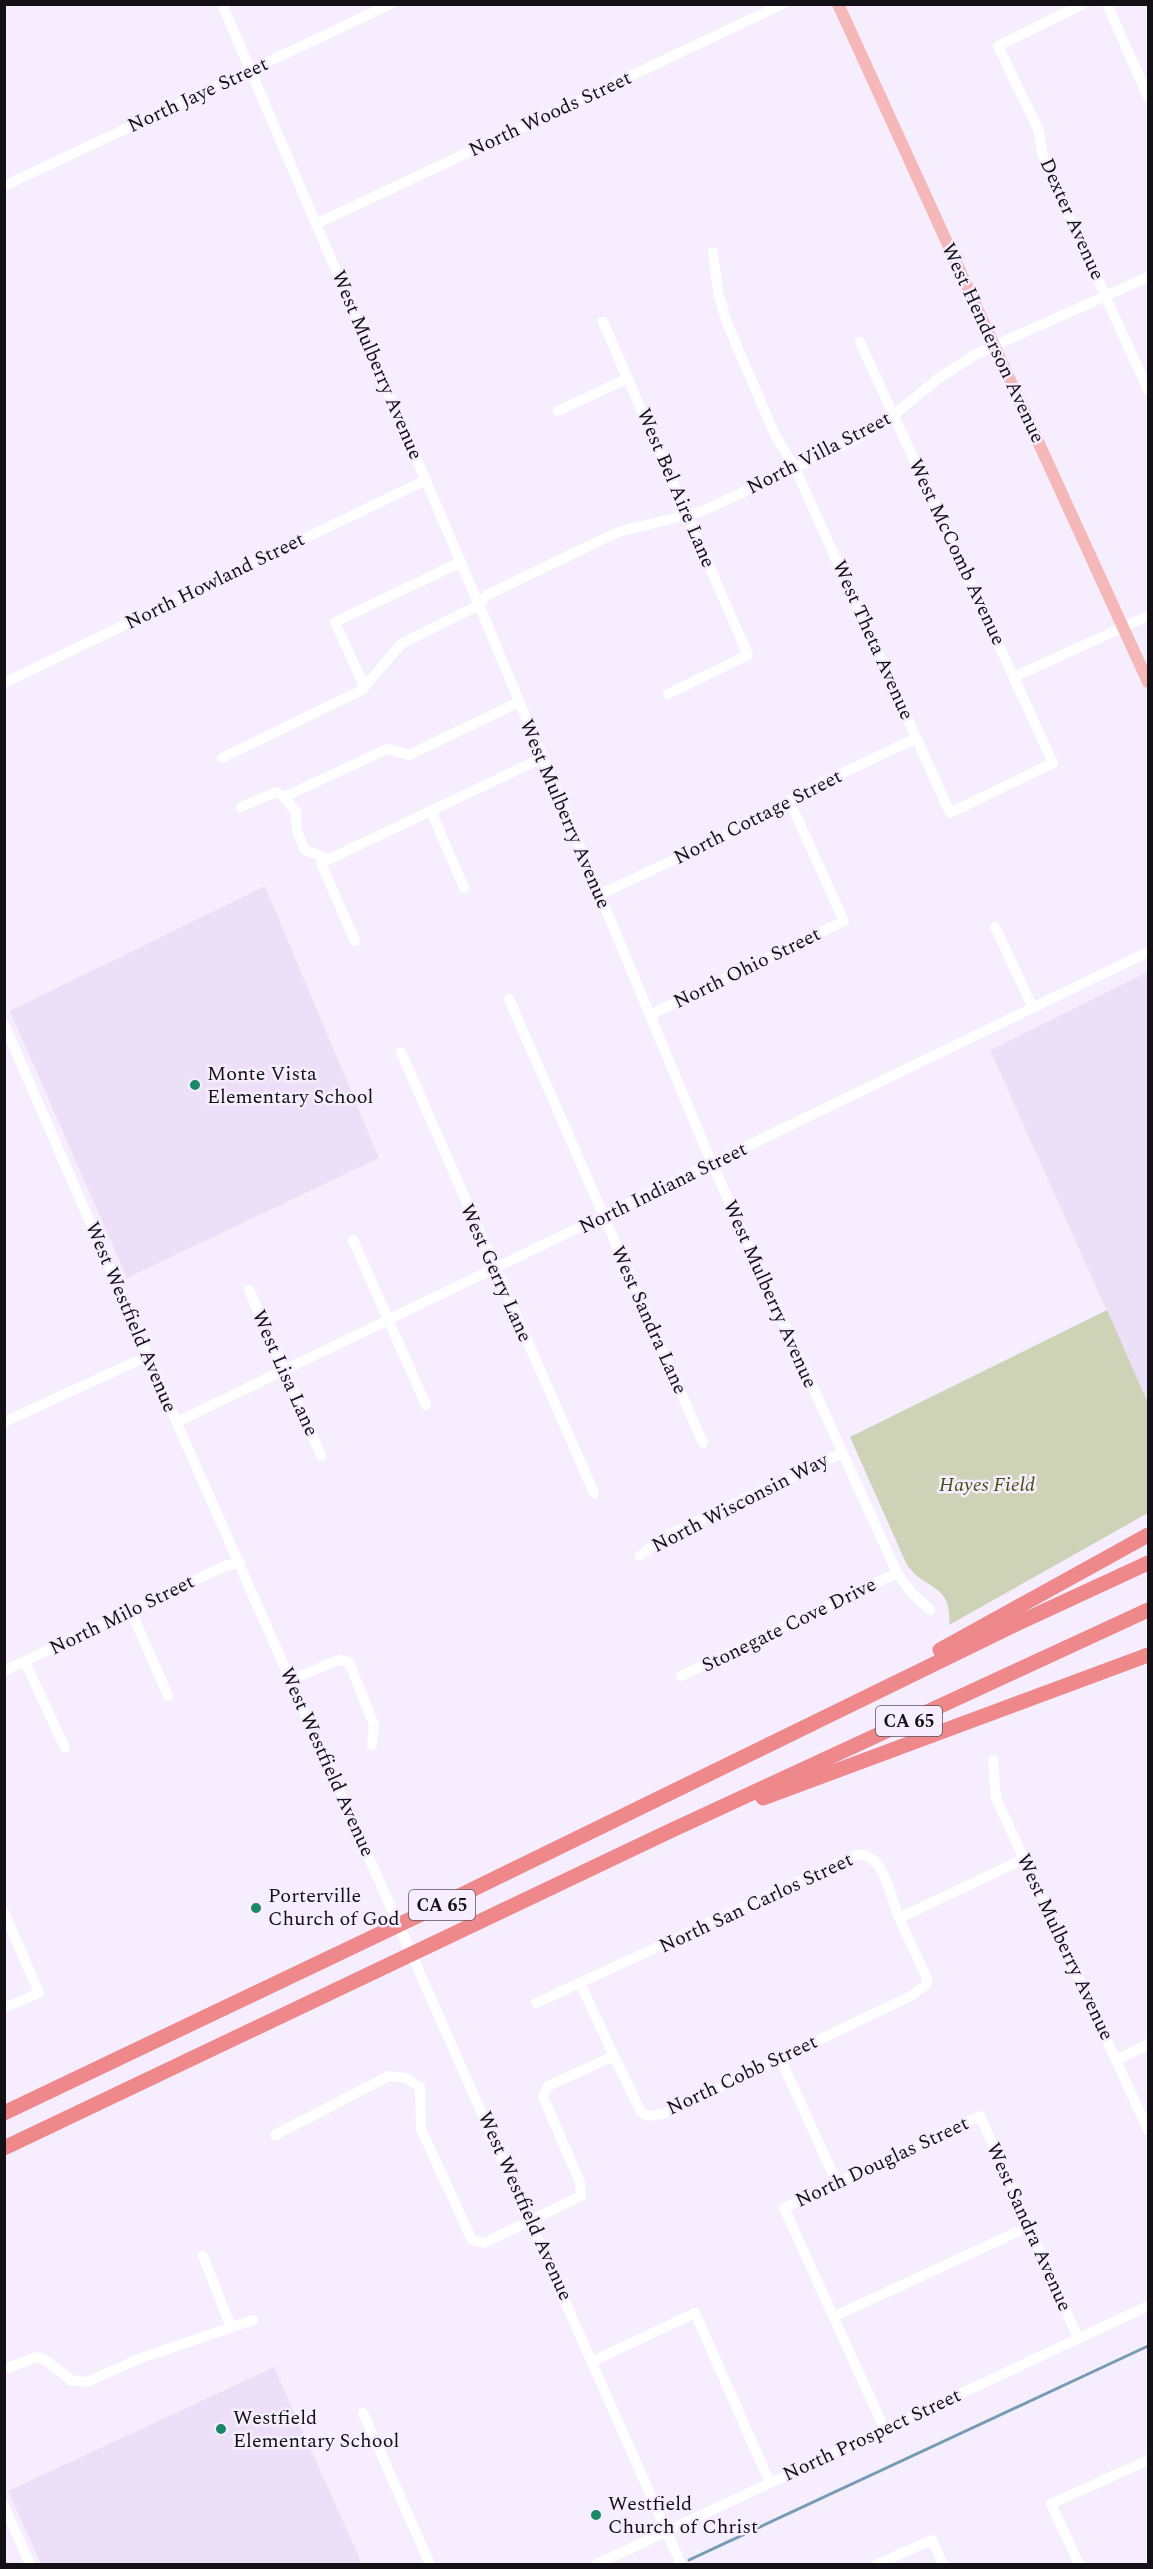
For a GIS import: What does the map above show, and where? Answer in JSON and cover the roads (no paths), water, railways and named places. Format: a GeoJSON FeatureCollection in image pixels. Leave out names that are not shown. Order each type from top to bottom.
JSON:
{"type":"FeatureCollection","features":[{"type":"Feature","properties":{"kind":"highway"},"geometry":{"type":"LineString","coordinates":[[802,1729],[850,1697],[1010,1614],[1149,1535]]}},
{"type":"Feature","properties":{"kind":"highway","name":"CA 65"},"geometry":{"type":"LineString","coordinates":[[4,2113],[1149,1563]]}},
{"type":"Feature","properties":{"kind":"highway","name":"CA 65"},"geometry":{"type":"LineString","coordinates":[[4,2148],[670,1831],[1149,1610]]}},
{"type":"Feature","properties":{"kind":"highway"},"geometry":{"type":"LineString","coordinates":[[670,1831],[1149,1655]]}},
{"type":"Feature","properties":{"kind":"main road","name":"West Henderson Avenue"},"geometry":{"type":"LineString","coordinates":[[838,4],[1149,682]]}},
{"type":"Feature","properties":{"kind":"street","name":"West Mulberry Avenue"},"geometry":{"type":"LineString","coordinates":[[222,4],[461,562],[712,1164],[897,1573],[911,1592],[930,1610]]}},
{"type":"Feature","properties":{"kind":"street","name":"North Jaye Street"},"geometry":{"type":"LineString","coordinates":[[4,186],[391,4]]}},
{"type":"Feature","properties":{"kind":"street","name":"North Woods Street"},"geometry":{"type":"LineString","coordinates":[[316,224],[783,4]]}},
{"type":"Feature","properties":{"kind":"street","name":"Dexter Avenue"},"geometry":{"type":"LineString","coordinates":[[1083,4],[998,46],[1038,129],[1044,161],[1149,390]]}},
{"type":"Feature","properties":{"kind":"street"},"geometry":{"type":"LineString","coordinates":[[1107,4],[1149,97]]}},
{"type":"Feature","properties":{"kind":"street","name":"West Theta Avenue"},"geometry":{"type":"LineString","coordinates":[[713,252],[718,292],[727,323],[775,435],[795,468],[950,813]]}},
{"type":"Feature","properties":{"kind":"street","name":"North Villa Street"},"geometry":{"type":"LineString","coordinates":[[364,686],[401,644],[479,605],[487,595],[618,532],[688,516],[858,438],[894,416],[939,378],[994,345],[1149,277]]}},
{"type":"Feature","properties":{"kind":"street","name":"West Bel Aire Lane"},"geometry":{"type":"LineString","coordinates":[[603,322],[748,655],[668,694]]}},
{"type":"Feature","properties":{"kind":"street","name":"West McComb Avenue"},"geometry":{"type":"LineString","coordinates":[[860,342],[1053,763],[950,813]]}},
{"type":"Feature","properties":{"kind":"street"},"geometry":{"type":"LineString","coordinates":[[558,411],[628,378]]}},
{"type":"Feature","properties":{"kind":"street","name":"North Howland Street"},"geometry":{"type":"LineString","coordinates":[[4,682],[426,480]]}},
{"type":"Feature","properties":{"kind":"street"},"geometry":{"type":"LineString","coordinates":[[222,758],[364,686],[335,622],[461,562]]}},
{"type":"Feature","properties":{"kind":"street"},"geometry":{"type":"LineString","coordinates":[[1014,677],[1149,616]]}},
{"type":"Feature","properties":{"kind":"street"},"geometry":{"type":"LineString","coordinates":[[284,797],[387,749],[409,756],[519,702]]}},
{"type":"Feature","properties":{"kind":"street","name":"North Cottage Street"},"geometry":{"type":"LineString","coordinates":[[599,895],[756,821],[789,800],[916,738]]}},
{"type":"Feature","properties":{"kind":"street"},"geometry":{"type":"LineString","coordinates":[[325,861],[542,758]]}},
{"type":"Feature","properties":{"kind":"street"},"geometry":{"type":"LineString","coordinates":[[242,807],[276,792],[284,797],[296,812],[297,831],[305,850],[325,861],[355,941]]}},
{"type":"Feature","properties":{"kind":"street","name":"North Ohio Street"},"geometry":{"type":"LineString","coordinates":[[650,1015],[844,921],[789,800]]}},
{"type":"Feature","properties":{"kind":"street"},"geometry":{"type":"LineString","coordinates":[[431,811],[464,888]]}},
{"type":"Feature","properties":{"kind":"street"},"geometry":{"type":"LineString","coordinates":[[995,927],[1033,1008]]}},
{"type":"Feature","properties":{"kind":"street","name":"North Indiana Street"},"geometry":{"type":"LineString","coordinates":[[177,1422],[1149,952]]}},
{"type":"Feature","properties":{"kind":"street","name":"West Sandra Lane"},"geometry":{"type":"LineString","coordinates":[[510,999],[602,1216],[703,1443]]}},
{"type":"Feature","properties":{"kind":"street","name":"West Westfield Avenue"},"geometry":{"type":"LineString","coordinates":[[4,1024],[681,2565]]}},
{"type":"Feature","properties":{"kind":"street","name":"West Gerry Lane"},"geometry":{"type":"LineString","coordinates":[[401,1052],[494,1269],[594,1492]]}},
{"type":"Feature","properties":{"kind":"street"},"geometry":{"type":"LineString","coordinates":[[353,1240],[426,1404]]}},
{"type":"Feature","properties":{"kind":"street","name":"West Lisa Lane"},"geometry":{"type":"LineString","coordinates":[[249,1290],[321,1455]]}},
{"type":"Feature","properties":{"kind":"street"},"geometry":{"type":"LineString","coordinates":[[4,1422],[148,1356]]}},
{"type":"Feature","properties":{"kind":"street","name":"North Wisconsin Way"},"geometry":{"type":"LineString","coordinates":[[640,1556],[662,1538],[842,1453]]}},
{"type":"Feature","properties":{"kind":"street","name":"North Milo Street"},"geometry":{"type":"LineString","coordinates":[[4,1671],[227,1565],[240,1563]]}},
{"type":"Feature","properties":{"kind":"street","name":"Stonegate Cove Drive"},"geometry":{"type":"LineString","coordinates":[[681,1676],[897,1573]]}},
{"type":"Feature","properties":{"kind":"street"},"geometry":{"type":"LineString","coordinates":[[131,1611],[168,1696]]}},
{"type":"Feature","properties":{"kind":"street"},"geometry":{"type":"LineString","coordinates":[[291,1680],[338,1660],[349,1662],[374,1725],[372,1745]]}},
{"type":"Feature","properties":{"kind":"street"},"geometry":{"type":"LineString","coordinates":[[25,1662],[65,1748]]}},
{"type":"Feature","properties":{"kind":"street","name":"West Mulberry Avenue"},"geometry":{"type":"LineString","coordinates":[[993,1761],[996,1797],[1149,2130]]}},
{"type":"Feature","properties":{"kind":"street","name":"North San Carlos Street"},"geometry":{"type":"LineString","coordinates":[[536,2003],[857,1855],[863,1854],[877,1861],[899,1918]]}},
{"type":"Feature","properties":{"kind":"street"},"geometry":{"type":"LineString","coordinates":[[899,1918],[1024,1859]]}},
{"type":"Feature","properties":{"kind":"street"},"geometry":{"type":"LineString","coordinates":[[4,1912],[39,1993],[4,2008]]}},
{"type":"Feature","properties":{"kind":"street","name":"North Cobb Street"},"geometry":{"type":"LineString","coordinates":[[614,2056],[635,2104],[648,2116],[664,2113],[911,1996],[926,1985],[925,1972],[899,1918]]}},
{"type":"Feature","properties":{"kind":"street"},"geometry":{"type":"LineString","coordinates":[[275,2135],[389,2076],[406,2078],[420,2087],[421,2129],[472,2240],[484,2243],[532,2222],[575,2200],[583,2192],[545,2102],[544,2090],[614,2056],[581,1984]]}},
{"type":"Feature","properties":{"kind":"street"},"geometry":{"type":"LineString","coordinates":[[1117,2060],[1149,2044]]}},
{"type":"Feature","properties":{"kind":"street"},"geometry":{"type":"LineString","coordinates":[[780,2058],[837,2183]]}},
{"type":"Feature","properties":{"kind":"street","name":"North Douglas Street"},"geometry":{"type":"LineString","coordinates":[[835,2316],[784,2208],[980,2116]]}},
{"type":"Feature","properties":{"kind":"street","name":"West Sandra Avenue"},"geometry":{"type":"LineString","coordinates":[[980,2116],[1078,2338]]}},
{"type":"Feature","properties":{"kind":"street"},"geometry":{"type":"LineString","coordinates":[[884,2428],[835,2316],[1028,2227]]}},
{"type":"Feature","properties":{"kind":"street"},"geometry":{"type":"LineString","coordinates":[[203,2256],[231,2327]]}},
{"type":"Feature","properties":{"kind":"street","name":"North Prospect Street"},"geometry":{"type":"LineString","coordinates":[[597,2565],[884,2428],[1149,2306]]}},
{"type":"Feature","properties":{"kind":"street"},"geometry":{"type":"LineString","coordinates":[[593,2361],[695,2313],[770,2483]]}},
{"type":"Feature","properties":{"kind":"street"},"geometry":{"type":"LineString","coordinates":[[4,2369],[37,2357],[71,2380],[87,2382],[141,2358],[253,2319]]}},
{"type":"Feature","properties":{"kind":"street"},"geometry":{"type":"LineString","coordinates":[[363,2413],[430,2565]]}},
{"type":"Feature","properties":{"kind":"street"},"geometry":{"type":"LineString","coordinates":[[1078,2565],[1052,2504],[1149,2460]]}},
{"type":"Feature","properties":{"kind":"street"},"geometry":{"type":"LineString","coordinates":[[4,2506],[30,2565]]}},
{"type":"Feature","properties":{"kind":"street"},"geometry":{"type":"LineString","coordinates":[[877,2565],[932,2540],[943,2565]]}},
{"type":"Feature","properties":{"kind":"waterway"},"geometry":{"type":"LineString","coordinates":[[689,2560],[1148,2346]]}},
{"type":"Feature","properties":{"kind":"place","name":"Monte Vista Elementary School"},"geometry":{"type":"Point","coordinates":[195,1085]}},
{"type":"Feature","properties":{"kind":"place","name":"Porterville Church of God"},"geometry":{"type":"Point","coordinates":[256,1908]}},
{"type":"Feature","properties":{"kind":"place","name":"Westfield Elementary School"},"geometry":{"type":"Point","coordinates":[221,2429]}},
{"type":"Feature","properties":{"kind":"place","name":"Westfield Church of Christ"},"geometry":{"type":"Point","coordinates":[596,2515]}},
{"type":"Feature","properties":{"kind":"park label","name":"Hayes Field"},"geometry":{"type":"Point","coordinates":[987,1485]}}]}
